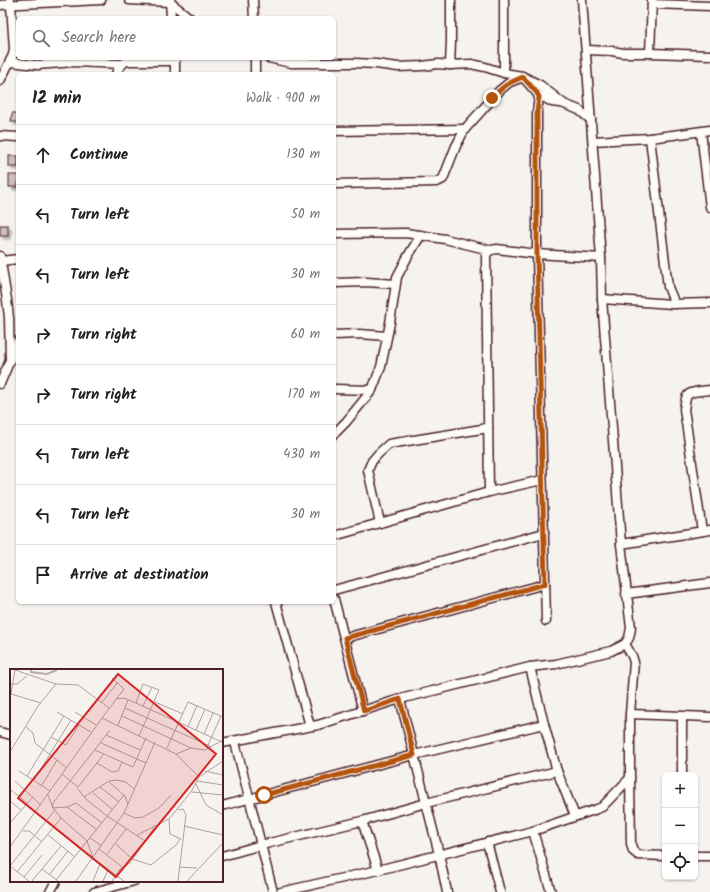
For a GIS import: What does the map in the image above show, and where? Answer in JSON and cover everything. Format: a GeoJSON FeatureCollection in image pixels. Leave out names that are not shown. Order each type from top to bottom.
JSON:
{"type":"FeatureCollection","features":[{"type":"Feature","properties":{"kind":"street"},"geometry":{"type":"LineString","coordinates":[[0,5],[10,3],[102,0]]}},
{"type":"Feature","properties":{"kind":"street"},"geometry":{"type":"LineString","coordinates":[[129,0],[170,1],[188,16]]}},
{"type":"Feature","properties":{"kind":"street"},"geometry":{"type":"LineString","coordinates":[[254,0],[254,16]]}},
{"type":"Feature","properties":{"kind":"street"},"geometry":{"type":"LineString","coordinates":[[450,65],[451,0]]}},
{"type":"Feature","properties":{"kind":"street"},"geometry":{"type":"LineString","coordinates":[[504,0],[504,73]]}},
{"type":"Feature","properties":{"kind":"street"},"geometry":{"type":"LineString","coordinates":[[223,743],[318,725],[400,699],[530,668],[556,664],[611,651],[624,644],[629,638],[631,628],[621,544],[602,299],[601,258],[582,0]]}},
{"type":"Feature","properties":{"kind":"street"},"geometry":{"type":"LineString","coordinates":[[170,1],[171,16]]}},
{"type":"Feature","properties":{"kind":"street"},"geometry":{"type":"LineString","coordinates":[[650,53],[652,2],[698,3],[710,6]]}},
{"type":"Feature","properties":{"kind":"street"},"geometry":{"type":"LineString","coordinates":[[0,81],[10,62],[14,49],[10,3]]}},
{"type":"Feature","properties":{"kind":"street"},"geometry":{"type":"LineString","coordinates":[[586,50],[623,53],[710,55]]}},
{"type":"Feature","properties":{"kind":"street"},"geometry":{"type":"LineString","coordinates":[[117,72],[118,68],[127,61],[151,60]]}},
{"type":"Feature","properties":{"kind":"street"},"geometry":{"type":"LineString","coordinates":[[175,60],[175,72]]}},
{"type":"Feature","properties":{"kind":"street"},"geometry":{"type":"LineString","coordinates":[[255,60],[255,72]]}},
{"type":"Feature","properties":{"kind":"street"},"geometry":{"type":"LineString","coordinates":[[277,60],[291,63],[355,63],[398,67],[438,64],[471,64],[504,73],[523,76],[540,85],[564,104]]}},
{"type":"Feature","properties":{"kind":"street"},"geometry":{"type":"LineString","coordinates":[[10,62],[37,65],[74,62],[122,64]]}},
{"type":"Feature","properties":{"kind":"street"},"geometry":{"type":"LineString","coordinates":[[523,76],[538,94],[552,102],[564,104],[578,110],[591,120]]}},
{"type":"Feature","properties":{"kind":"street"},"geometry":{"type":"LineString","coordinates":[[336,184],[439,182],[443,179],[456,146],[465,129],[500,90],[510,82],[523,76]]}},
{"type":"Feature","properties":{"kind":"street"},"geometry":{"type":"LineString","coordinates":[[538,94],[537,254],[546,621]]}},
{"type":"Feature","properties":{"kind":"street"},"geometry":{"type":"LineString","coordinates":[[336,132],[465,129]]}},
{"type":"Feature","properties":{"kind":"street"},"geometry":{"type":"LineString","coordinates":[[593,141],[650,138],[710,130]]}},
{"type":"Feature","properties":{"kind":"street"},"geometry":{"type":"LineString","coordinates":[[701,132],[710,207]]}},
{"type":"Feature","properties":{"kind":"street"},"geometry":{"type":"LineString","coordinates":[[0,136],[16,137]]}},
{"type":"Feature","properties":{"kind":"street"},"geometry":{"type":"LineString","coordinates":[[650,138],[668,288],[675,304]]}},
{"type":"Feature","properties":{"kind":"street"},"geometry":{"type":"LineString","coordinates":[[336,234],[406,233],[445,239],[490,250],[601,258]]}},
{"type":"Feature","properties":{"kind":"street"},"geometry":{"type":"LineString","coordinates":[[336,432],[372,390],[380,367],[390,323],[397,277],[421,235]]}},
{"type":"Feature","properties":{"kind":"street"},"geometry":{"type":"LineString","coordinates":[[489,492],[486,255],[490,250]]}},
{"type":"Feature","properties":{"kind":"street"},"geometry":{"type":"LineString","coordinates":[[10,361],[9,318],[0,259],[16,259]]}},
{"type":"Feature","properties":{"kind":"street"},"geometry":{"type":"LineString","coordinates":[[336,283],[367,282],[396,284]]}},
{"type":"Feature","properties":{"kind":"street"},"geometry":{"type":"LineString","coordinates":[[602,299],[675,304],[710,304]]}},
{"type":"Feature","properties":{"kind":"street"},"geometry":{"type":"LineString","coordinates":[[336,335],[359,334],[387,336]]}},
{"type":"Feature","properties":{"kind":"street"},"geometry":{"type":"LineString","coordinates":[[0,384],[16,346]]}},
{"type":"Feature","properties":{"kind":"street"},"geometry":{"type":"LineString","coordinates":[[336,389],[372,390]]}},
{"type":"Feature","properties":{"kind":"street"},"geometry":{"type":"LineString","coordinates":[[621,544],[706,531],[684,409],[686,397],[689,394],[710,390]]}},
{"type":"Feature","properties":{"kind":"street"},"geometry":{"type":"LineString","coordinates":[[380,523],[368,470],[372,461],[388,444],[488,428]]}},
{"type":"Feature","properties":{"kind":"street"},"geometry":{"type":"LineString","coordinates":[[336,535],[489,492],[542,480]]}},
{"type":"Feature","properties":{"kind":"street"},"geometry":{"type":"LineString","coordinates":[[336,589],[544,533]]}},
{"type":"Feature","properties":{"kind":"street"},"geometry":{"type":"LineString","coordinates":[[345,638],[545,584]]}},
{"type":"Feature","properties":{"kind":"street"},"geometry":{"type":"LineString","coordinates":[[626,594],[710,584]]}},
{"type":"Feature","properties":{"kind":"street"},"geometry":{"type":"LineString","coordinates":[[277,604],[310,726]]}},
{"type":"Feature","properties":{"kind":"street"},"geometry":{"type":"LineString","coordinates":[[335,604],[364,711]]}},
{"type":"Feature","properties":{"kind":"street"},"geometry":{"type":"LineString","coordinates":[[624,644],[634,662],[630,714],[631,844],[633,851],[638,855],[662,856]]}},
{"type":"Feature","properties":{"kind":"street"},"geometry":{"type":"LineString","coordinates":[[530,668],[557,771],[575,816]]}},
{"type":"Feature","properties":{"kind":"street"},"geometry":{"type":"LineString","coordinates":[[400,699],[439,854],[447,892]]}},
{"type":"Feature","properties":{"kind":"street"},"geometry":{"type":"LineString","coordinates":[[630,714],[710,717]]}},
{"type":"Feature","properties":{"kind":"street"},"geometry":{"type":"LineString","coordinates":[[682,716],[682,772]]}},
{"type":"Feature","properties":{"kind":"street"},"geometry":{"type":"LineString","coordinates":[[223,806],[414,755],[544,724]]}},
{"type":"Feature","properties":{"kind":"street"},"geometry":{"type":"LineString","coordinates":[[0,732],[10,735]]}},
{"type":"Feature","properties":{"kind":"street"},"geometry":{"type":"LineString","coordinates":[[234,742],[273,892]]}},
{"type":"Feature","properties":{"kind":"street"},"geometry":{"type":"LineString","coordinates":[[223,856],[557,771]]}},
{"type":"Feature","properties":{"kind":"street"},"geometry":{"type":"LineString","coordinates":[[281,892],[378,870],[532,831],[597,810],[602,807],[630,778]]}},
{"type":"Feature","properties":{"kind":"street"},"geometry":{"type":"LineString","coordinates":[[362,821],[378,870]]}},
{"type":"Feature","properties":{"kind":"street"},"geometry":{"type":"LineString","coordinates":[[532,831],[551,892]]}},
{"type":"Feature","properties":{"kind":"street"},"geometry":{"type":"LineString","coordinates":[[487,842],[500,892]]}},
{"type":"Feature","properties":{"kind":"street"},"geometry":{"type":"LineString","coordinates":[[698,856],[710,856]]}},
{"type":"Feature","properties":{"kind":"street"},"geometry":{"type":"LineString","coordinates":[[50,892],[55,882]]}},
{"type":"Feature","properties":{"kind":"street"},"geometry":{"type":"LineString","coordinates":[[94,892],[130,882]]}},
{"type":"Feature","properties":{"kind":"building"},"geometry":{"type":"Polygon","coordinates":[[[12,113],[16,113],[16,122],[11,122],[12,113]]]}},
{"type":"Feature","properties":{"kind":"building"},"geometry":{"type":"Polygon","coordinates":[[[9,156],[16,156],[16,167],[9,167],[9,156]]]}},
{"type":"Feature","properties":{"kind":"building"},"geometry":{"type":"Polygon","coordinates":[[[9,175],[16,175],[16,187],[9,187],[9,175]]]}},
{"type":"Feature","properties":{"kind":"building"},"geometry":{"type":"Polygon","coordinates":[[[0,225],[8,225],[8,236],[0,236],[0,225]]]}},
{"type":"Feature","properties":{"kind":"route"},"geometry":{"type":"LineString","coordinates":[[264,795],[414,755],[400,699],[364,711],[345,638],[545,584],[537,254],[537,112],[539,97],[523,77],[510,82],[492,98]]}}]}
